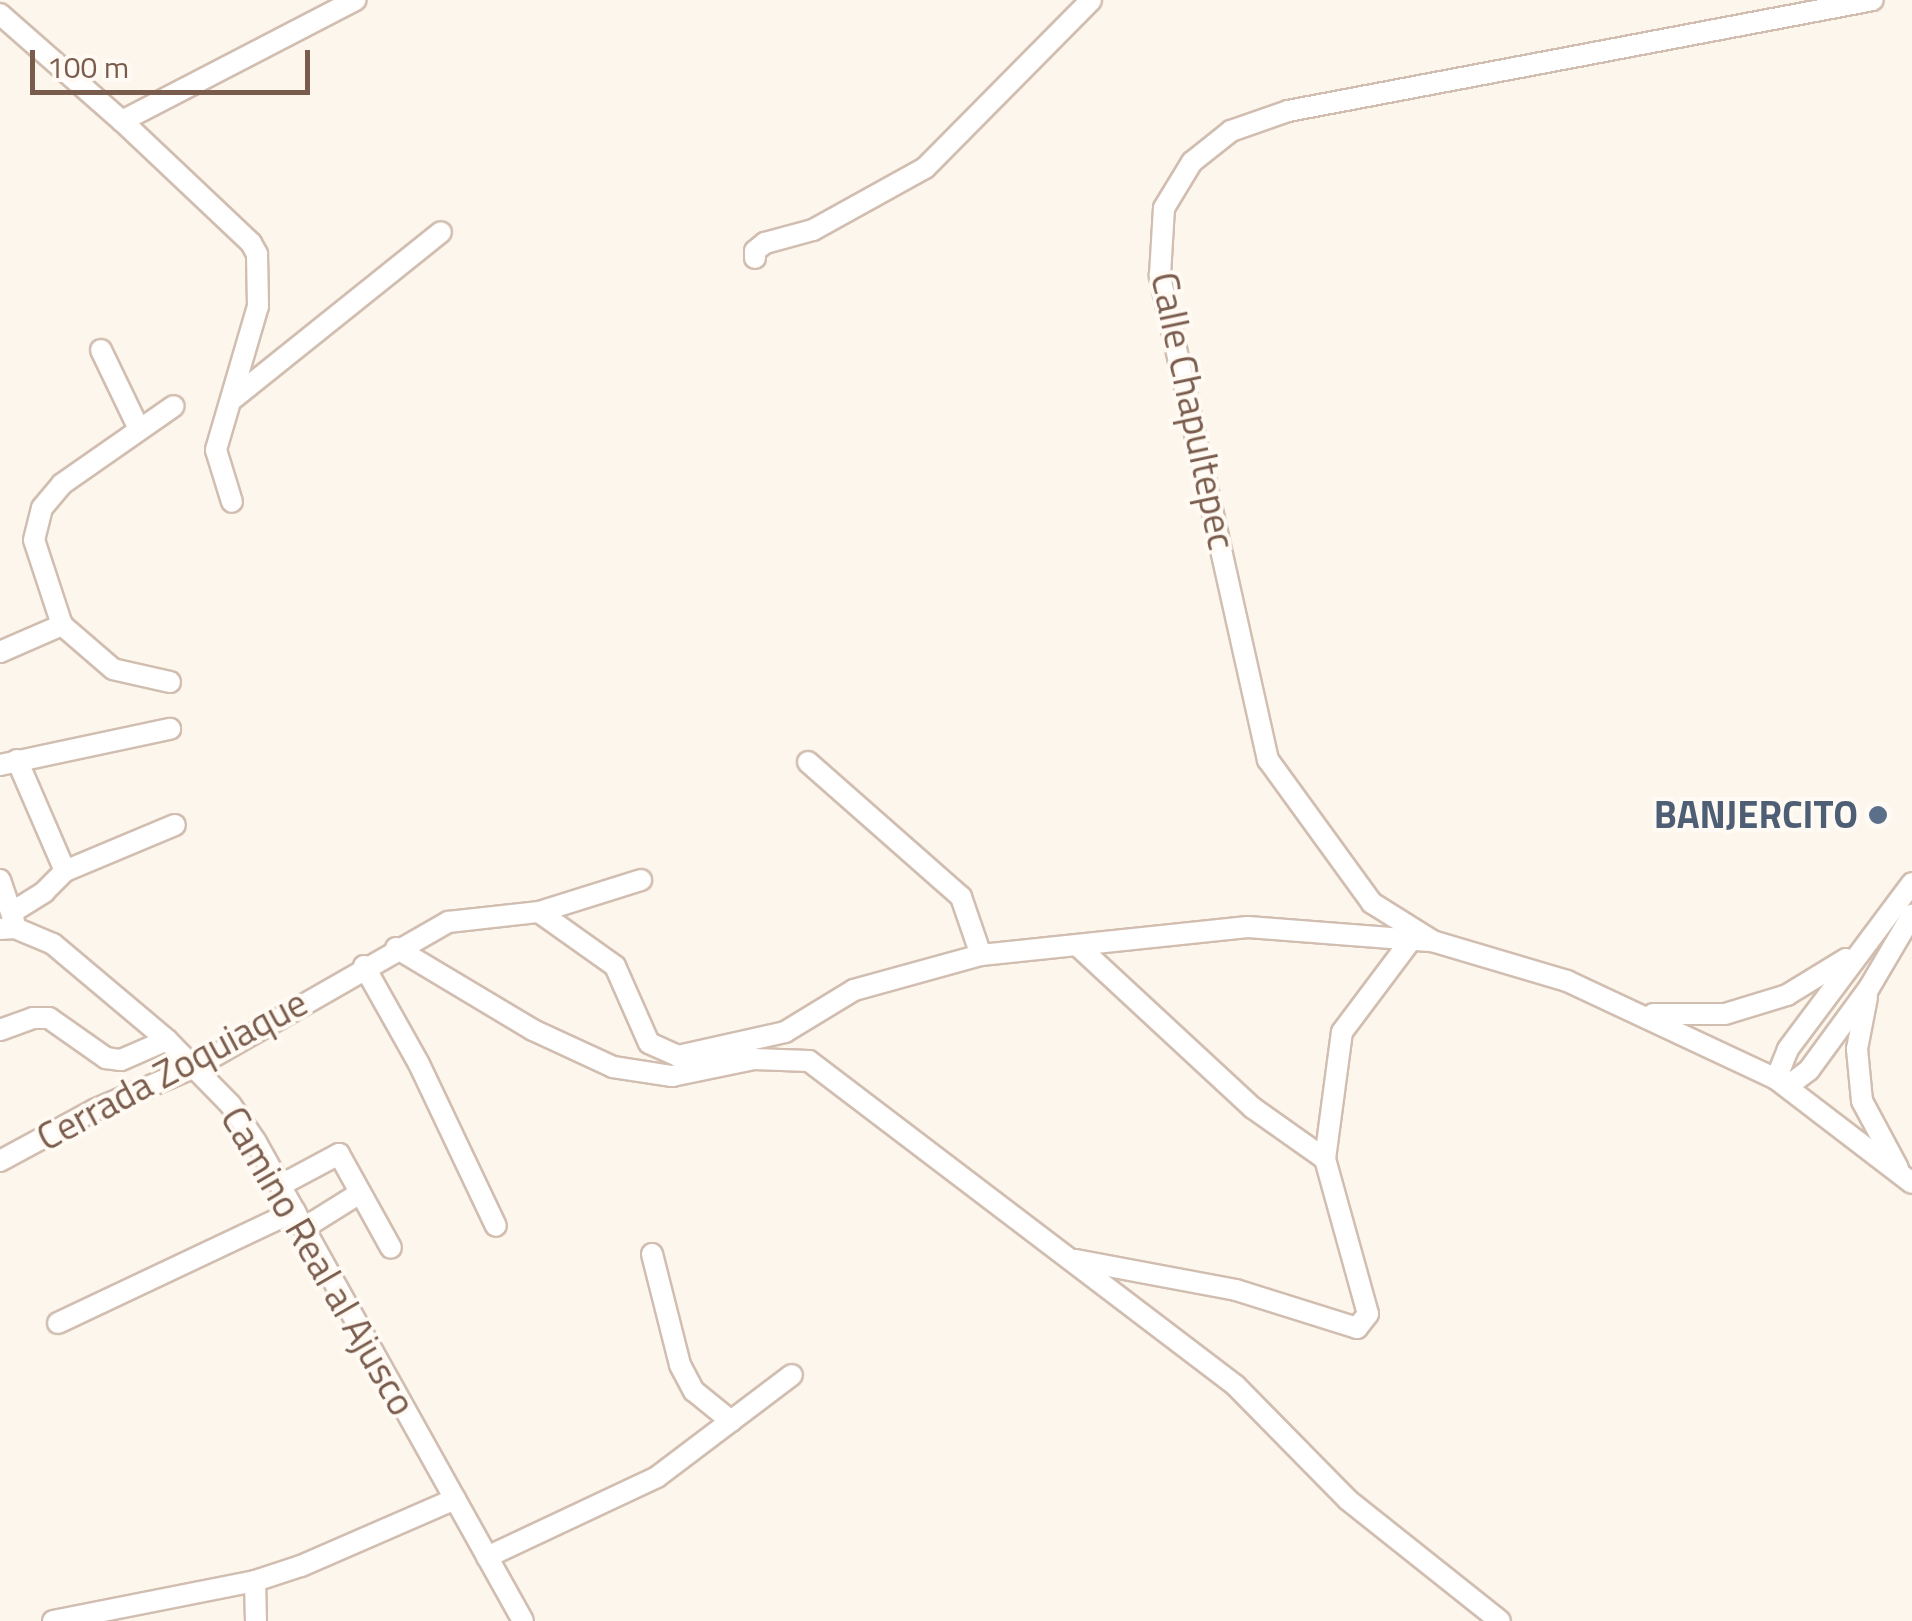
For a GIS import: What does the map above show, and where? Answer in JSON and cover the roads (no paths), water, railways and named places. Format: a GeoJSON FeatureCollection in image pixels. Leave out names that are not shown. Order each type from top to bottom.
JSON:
{"type":"FeatureCollection","features":[{"type":"Feature","properties":{"kind":"street"},"geometry":{"type":"LineString","coordinates":[[755,258],[765,243],[812,230],[924,168],[1091,0]]}},
{"type":"Feature","properties":{"kind":"street","name":"Calle Chapultepec"},"geometry":{"type":"LineString","coordinates":[[1421,940],[1372,903],[1268,760],[1160,275],[1164,208],[1192,162],[1231,131],[1288,112],[1873,0]]}},
{"type":"Feature","properties":{"kind":"street"},"geometry":{"type":"LineString","coordinates":[[122,121],[347,2]]}},
{"type":"Feature","properties":{"kind":"street"},"geometry":{"type":"LineString","coordinates":[[0,14],[122,121],[251,242],[257,254],[258,306],[216,450],[232,502]]}},
{"type":"Feature","properties":{"kind":"street"},"geometry":{"type":"LineString","coordinates":[[234,398],[441,232]]}},
{"type":"Feature","properties":{"kind":"street"},"geometry":{"type":"LineString","coordinates":[[101,350],[138,427]]}},
{"type":"Feature","properties":{"kind":"street"},"geometry":{"type":"LineString","coordinates":[[170,682],[113,669],[62,625],[34,540],[42,508],[62,484],[138,427],[174,406]]}},
{"type":"Feature","properties":{"kind":"street"},"geometry":{"type":"LineString","coordinates":[[0,652],[62,625]]}},
{"type":"Feature","properties":{"kind":"street"},"geometry":{"type":"LineString","coordinates":[[65,871],[8,763],[170,729]]}},
{"type":"Feature","properties":{"kind":"street"},"geometry":{"type":"LineString","coordinates":[[808,762],[961,897],[981,954]]}},
{"type":"Feature","properties":{"kind":"street"},"geometry":{"type":"LineString","coordinates":[[0,880],[10,923],[65,871],[176,824]]}},
{"type":"Feature","properties":{"kind":"street","name":"Cerrada Zoquiaque"},"geometry":{"type":"LineString","coordinates":[[0,1162],[96,1109],[195,1067],[364,966],[448,922],[539,912],[641,880]]}},
{"type":"Feature","properties":{"kind":"street"},"geometry":{"type":"LineString","coordinates":[[1782,1082],[1788,1048],[1912,883]]}},
{"type":"Feature","properties":{"kind":"street"},"geometry":{"type":"LineString","coordinates":[[539,912],[615,966],[650,1043],[678,1056],[785,1032],[854,990],[981,954],[1079,948],[1248,928],[1421,940],[1566,981],[1782,1082],[1906,1179]]}},
{"type":"Feature","properties":{"kind":"street"},"geometry":{"type":"LineString","coordinates":[[1782,1082],[1809,1070],[1869,988],[1912,914]]}},
{"type":"Feature","properties":{"kind":"street","name":"Camino Real al Ajusco"},"geometry":{"type":"LineString","coordinates":[[10,923],[54,944],[167,1040],[230,1104],[300,1219],[524,1621]]}},
{"type":"Feature","properties":{"kind":"street"},"geometry":{"type":"LineString","coordinates":[[1069,1259],[1236,1290],[1357,1328],[1368,1314],[1326,1159],[1342,1032],[1421,940]]}},
{"type":"Feature","properties":{"kind":"street"},"geometry":{"type":"LineString","coordinates":[[396,948],[533,1030],[613,1067],[672,1076],[754,1058],[809,1061],[1235,1385],[1348,1500],[1500,1621]]}},
{"type":"Feature","properties":{"kind":"street"},"geometry":{"type":"LineString","coordinates":[[1079,948],[1253,1108],[1326,1159]]}},
{"type":"Feature","properties":{"kind":"street"},"geometry":{"type":"LineString","coordinates":[[1643,1014],[1725,1014],[1787,995],[1856,953]]}},
{"type":"Feature","properties":{"kind":"street"},"geometry":{"type":"LineString","coordinates":[[364,966],[418,1064],[496,1226]]}},
{"type":"Feature","properties":{"kind":"street"},"geometry":{"type":"LineString","coordinates":[[1869,988],[1857,1049],[1862,1101],[1906,1179]]}},
{"type":"Feature","properties":{"kind":"street"},"geometry":{"type":"LineString","coordinates":[[0,1030],[33,1018],[48,1018],[106,1058],[121,1060],[167,1040]]}},
{"type":"Feature","properties":{"kind":"street"},"geometry":{"type":"LineString","coordinates":[[281,1186],[339,1154],[390,1248]]}},
{"type":"Feature","properties":{"kind":"street"},"geometry":{"type":"LineString","coordinates":[[58,1322],[360,1193]]}},
{"type":"Feature","properties":{"kind":"street"},"geometry":{"type":"LineString","coordinates":[[652,1254],[680,1365],[694,1391],[731,1421]]}},
{"type":"Feature","properties":{"kind":"street"},"geometry":{"type":"LineString","coordinates":[[487,1558],[656,1477],[792,1375]]}},
{"type":"Feature","properties":{"kind":"street"},"geometry":{"type":"LineString","coordinates":[[56,1621],[254,1580],[302,1566],[455,1499]]}},
{"type":"Feature","properties":{"kind":"street"},"geometry":{"type":"LineString","coordinates":[[254,1580],[256,1621]]}},
{"type":"Feature","properties":{"kind":"place","name":"BANJERCITO"},"geometry":{"type":"Point","coordinates":[1878,815]}}]}
